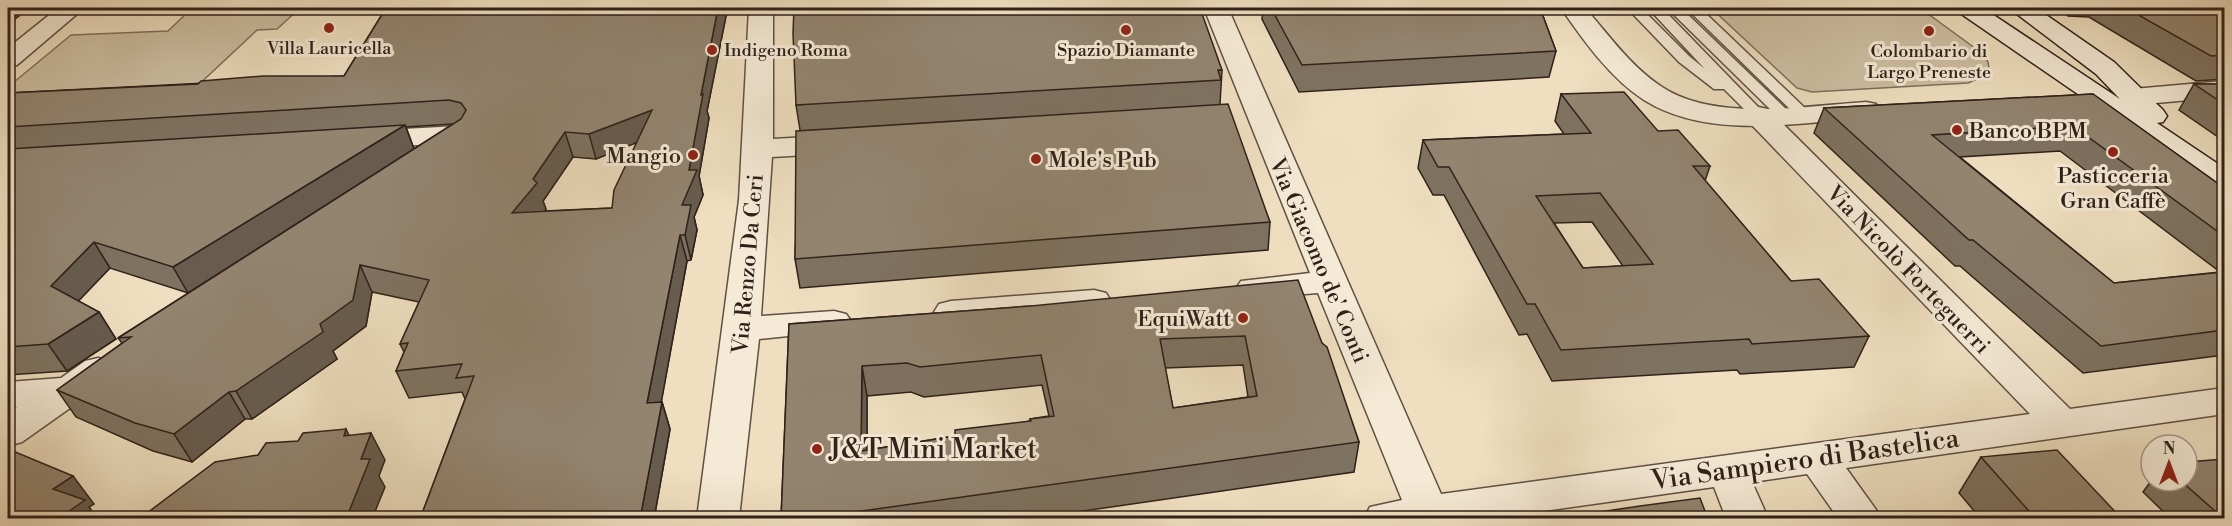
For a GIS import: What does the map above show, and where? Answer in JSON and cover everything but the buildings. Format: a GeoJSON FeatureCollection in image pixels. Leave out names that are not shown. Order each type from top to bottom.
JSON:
{"type":"FeatureCollection","features":[{"type":"Feature","properties":{"kind":"street"},"geometry":{"type":"LineString","coordinates":[[8,60],[72,8]]}},
{"type":"Feature","properties":{"kind":"street","name":"Via Renzo Da Ceri"},"geometry":{"type":"LineString","coordinates":[[718,519],[742,329],[757,149],[761,8]]}},
{"type":"Feature","properties":{"kind":"street","name":"Via Giacomo de' Conti"},"geometry":{"type":"LineString","coordinates":[[1216,8],[1247,118],[1329,282],[1428,512]]}},
{"type":"Feature","properties":{"kind":"street"},"geometry":{"type":"LineString","coordinates":[[1573,8],[1618,60],[1656,95],[1676,104],[1704,111],[1890,109]]}},
{"type":"Feature","properties":{"kind":"street"},"geometry":{"type":"LineString","coordinates":[[1968,8],[2215,174]]}},
{"type":"Feature","properties":{"kind":"street"},"geometry":{"type":"LineString","coordinates":[[2021,8],[2092,58],[2215,174]]}},
{"type":"Feature","properties":{"kind":"street"},"geometry":{"type":"LineString","coordinates":[[2133,97],[2215,90]]}},
{"type":"Feature","properties":{"kind":"street"},"geometry":{"type":"LineString","coordinates":[[2060,100],[2101,98]]}},
{"type":"Feature","properties":{"kind":"street","name":"Via Nicolò Forteguerri"},"geometry":{"type":"LineString","coordinates":[[1771,109],[2061,423]]}},
{"type":"Feature","properties":{"kind":"street"},"geometry":{"type":"LineString","coordinates":[[340,142],[459,135],[409,167]]}},
{"type":"Feature","properties":{"kind":"street"},"geometry":{"type":"LineString","coordinates":[[757,149],[871,142]]}},
{"type":"Feature","properties":{"kind":"street"},"geometry":{"type":"LineString","coordinates":[[1219,290],[1329,282]]}},
{"type":"Feature","properties":{"kind":"street"},"geometry":{"type":"LineString","coordinates":[[924,315],[1125,298]]}},
{"type":"Feature","properties":{"kind":"street"},"geometry":{"type":"LineString","coordinates":[[742,329],[865,320]]}},
{"type":"Feature","properties":{"kind":"street"},"geometry":{"type":"LineString","coordinates":[[8,432],[67,390],[128,351]]}},
{"type":"Feature","properties":{"kind":"street"},"geometry":{"type":"LineString","coordinates":[[8,394],[67,390]]}},
{"type":"Feature","properties":{"kind":"street","name":"Via Sampiero di Bastelica"},"geometry":{"type":"LineString","coordinates":[[1385,519],[1727,469],[2224,401]]}},
{"type":"Feature","properties":{"kind":"street"},"geometry":{"type":"LineString","coordinates":[[1816,457],[1861,519]]}},
{"type":"Feature","properties":{"kind":"street"},"geometry":{"type":"LineString","coordinates":[[1727,469],[1747,519]]}},
{"type":"Feature","properties":{"kind":"lane"},"geometry":{"type":"LineString","coordinates":[[1634,8],[1684,59],[1712,83],[1771,109]]}},
{"type":"Feature","properties":{"kind":"lane"},"geometry":{"type":"LineString","coordinates":[[1655,8],[1771,109]]}},
{"type":"Feature","properties":{"kind":"lane"},"geometry":{"type":"LineString","coordinates":[[1674,8],[1771,109]]}},
{"type":"Feature","properties":{"kind":"lane"},"geometry":{"type":"LineString","coordinates":[[1693,8],[1771,109]]}},
{"type":"Feature","properties":{"kind":"shaded area"},"geometry":{"type":"Polygon","coordinates":[[[1711,8],[1920,8],[1983,54],[1989,69],[1982,77],[1968,83],[1812,92],[1797,88],[1711,8]]]}},
{"type":"Feature","properties":{"kind":"shaded area"},"geometry":{"type":"Polygon","coordinates":[[[299,9],[277,29],[257,30],[194,89],[8,104],[8,87],[71,35],[168,31],[189,11],[299,9]]]}},
{"type":"Feature","properties":{"kind":"place","name":"Villa Lauricella"},"geometry":{"type":"Point","coordinates":[329,28]}},
{"type":"Feature","properties":{"kind":"place","name":"Spazio Diamante"},"geometry":{"type":"Point","coordinates":[1126,30]}},
{"type":"Feature","properties":{"kind":"place","name":"Colombario di Largo Preneste"},"geometry":{"type":"Point","coordinates":[1929,31]}},
{"type":"Feature","properties":{"kind":"place","name":"Indigeno Roma"},"geometry":{"type":"Point","coordinates":[712,50]}},
{"type":"Feature","properties":{"kind":"place","name":"Banco BPM"},"geometry":{"type":"Point","coordinates":[1957,130]}},
{"type":"Feature","properties":{"kind":"place","name":"Pasticceria Gran Caffè"},"geometry":{"type":"Point","coordinates":[2113,152]}},
{"type":"Feature","properties":{"kind":"place","name":"Mangio"},"geometry":{"type":"Point","coordinates":[693,155]}},
{"type":"Feature","properties":{"kind":"place","name":"Mole's Pub"},"geometry":{"type":"Point","coordinates":[1036,159]}},
{"type":"Feature","properties":{"kind":"place","name":"EquiWatt"},"geometry":{"type":"Point","coordinates":[1243,318]}},
{"type":"Feature","properties":{"kind":"place","name":"J&T Mini Market"},"geometry":{"type":"Point","coordinates":[817,449]}}]}
